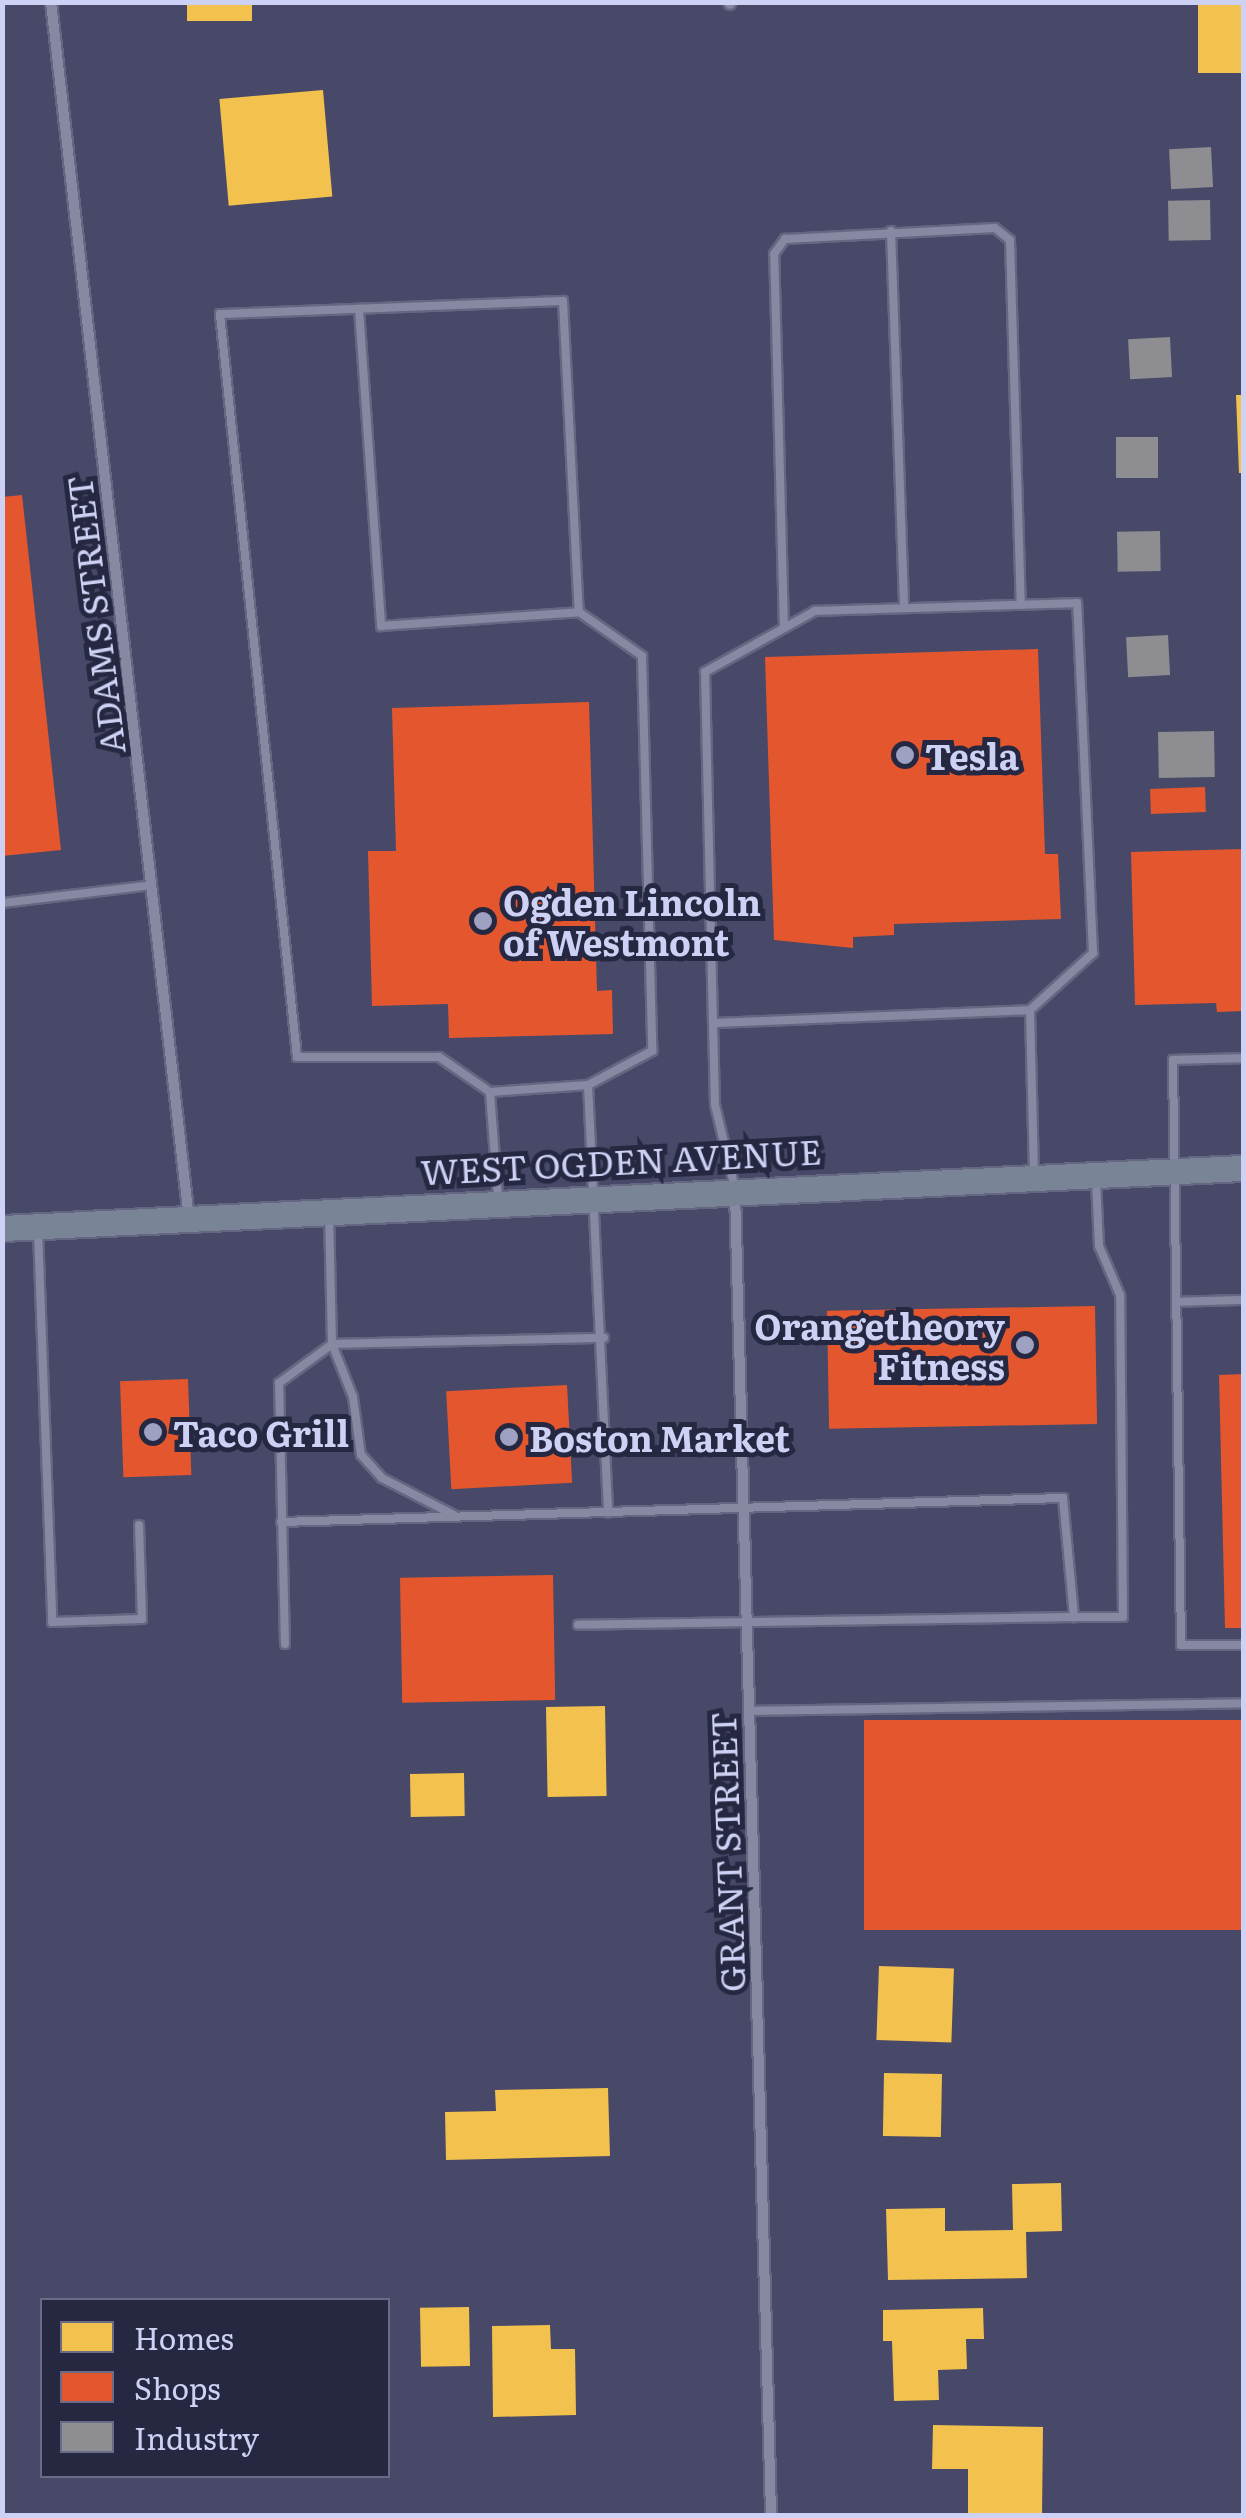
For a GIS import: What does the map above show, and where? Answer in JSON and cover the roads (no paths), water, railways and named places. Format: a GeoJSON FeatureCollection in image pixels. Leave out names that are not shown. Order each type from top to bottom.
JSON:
{"type":"FeatureCollection","features":[{"type":"Feature","properties":{"kind":"main road","name":"WEST OGDEN AVENUE"},"geometry":{"type":"LineString","coordinates":[[2,1228],[190,1221],[735,1188],[1244,1168]]}},
{"type":"Feature","properties":{"kind":"street","name":"ADAMS STREET"},"geometry":{"type":"LineString","coordinates":[[52,2],[190,1221]]}},
{"type":"Feature","properties":{"kind":"street","name":"GRANT STREET"},"geometry":{"type":"LineString","coordinates":[[735,1188],[771,2516]]}},
{"type":"Feature","properties":{"kind":"lane"},"geometry":{"type":"LineString","coordinates":[[784,628],[774,254],[786,239],[994,228],[1010,240],[1021,605]]}},
{"type":"Feature","properties":{"kind":"lane"},"geometry":{"type":"LineString","coordinates":[[891,231],[904,608]]}},
{"type":"Feature","properties":{"kind":"lane"},"geometry":{"type":"LineString","coordinates":[[359,309],[381,626],[579,612],[642,656],[652,1051],[588,1085],[490,1092],[438,1056],[296,1057],[220,314],[562,301],[579,612]]}},
{"type":"Feature","properties":{"kind":"lane"},"geometry":{"type":"LineString","coordinates":[[713,1023],[1030,1010],[1094,953],[1077,603],[816,610],[704,672],[713,1023],[716,1105],[735,1188]]}},
{"type":"Feature","properties":{"kind":"lane"},"geometry":{"type":"LineString","coordinates":[[2,903],[153,885]]}},
{"type":"Feature","properties":{"kind":"lane"},"geometry":{"type":"LineString","coordinates":[[1030,1010],[1034,1176]]}},
{"type":"Feature","properties":{"kind":"lane"},"geometry":{"type":"LineString","coordinates":[[1244,1058],[1173,1060],[1181,1645],[1244,1645]]}},
{"type":"Feature","properties":{"kind":"lane"},"geometry":{"type":"LineString","coordinates":[[588,1085],[604,1338],[608,1513]]}},
{"type":"Feature","properties":{"kind":"lane"},"geometry":{"type":"LineString","coordinates":[[490,1092],[499,1202]]}},
{"type":"Feature","properties":{"kind":"lane"},"geometry":{"type":"LineString","coordinates":[[578,1625],[1124,1616],[1120,1294],[1100,1246],[1096,1174]]}},
{"type":"Feature","properties":{"kind":"lane"},"geometry":{"type":"LineString","coordinates":[[329,1211],[332,1344],[353,1397],[361,1455],[382,1478],[458,1517]]}},
{"type":"Feature","properties":{"kind":"lane"},"geometry":{"type":"LineString","coordinates":[[38,1227],[52,1622],[142,1619],[139,1524]]}},
{"type":"Feature","properties":{"kind":"lane"},"geometry":{"type":"LineString","coordinates":[[1176,1302],[1244,1300]]}},
{"type":"Feature","properties":{"kind":"lane"},"geometry":{"type":"LineString","coordinates":[[284,1644],[279,1383],[332,1344],[604,1338]]}},
{"type":"Feature","properties":{"kind":"lane"},"geometry":{"type":"LineString","coordinates":[[281,1522],[744,1511],[1064,1498],[1074,1616]]}},
{"type":"Feature","properties":{"kind":"lane"},"geometry":{"type":"LineString","coordinates":[[749,1711],[1244,1702]]}},
{"type":"Feature","properties":{"kind":"place","name":"Tesla"},"geometry":{"type":"Point","coordinates":[905,755]}},
{"type":"Feature","properties":{"kind":"place","name":"Ogden Lincoln of Westmont"},"geometry":{"type":"Point","coordinates":[483,921]}},
{"type":"Feature","properties":{"kind":"place","name":"Orangetheory Fitness"},"geometry":{"type":"Point","coordinates":[1025,1345]}},
{"type":"Feature","properties":{"kind":"place","name":"Taco Grill"},"geometry":{"type":"Point","coordinates":[153,1432]}},
{"type":"Feature","properties":{"kind":"place","name":"Boston Market"},"geometry":{"type":"Point","coordinates":[509,1437]}}]}
